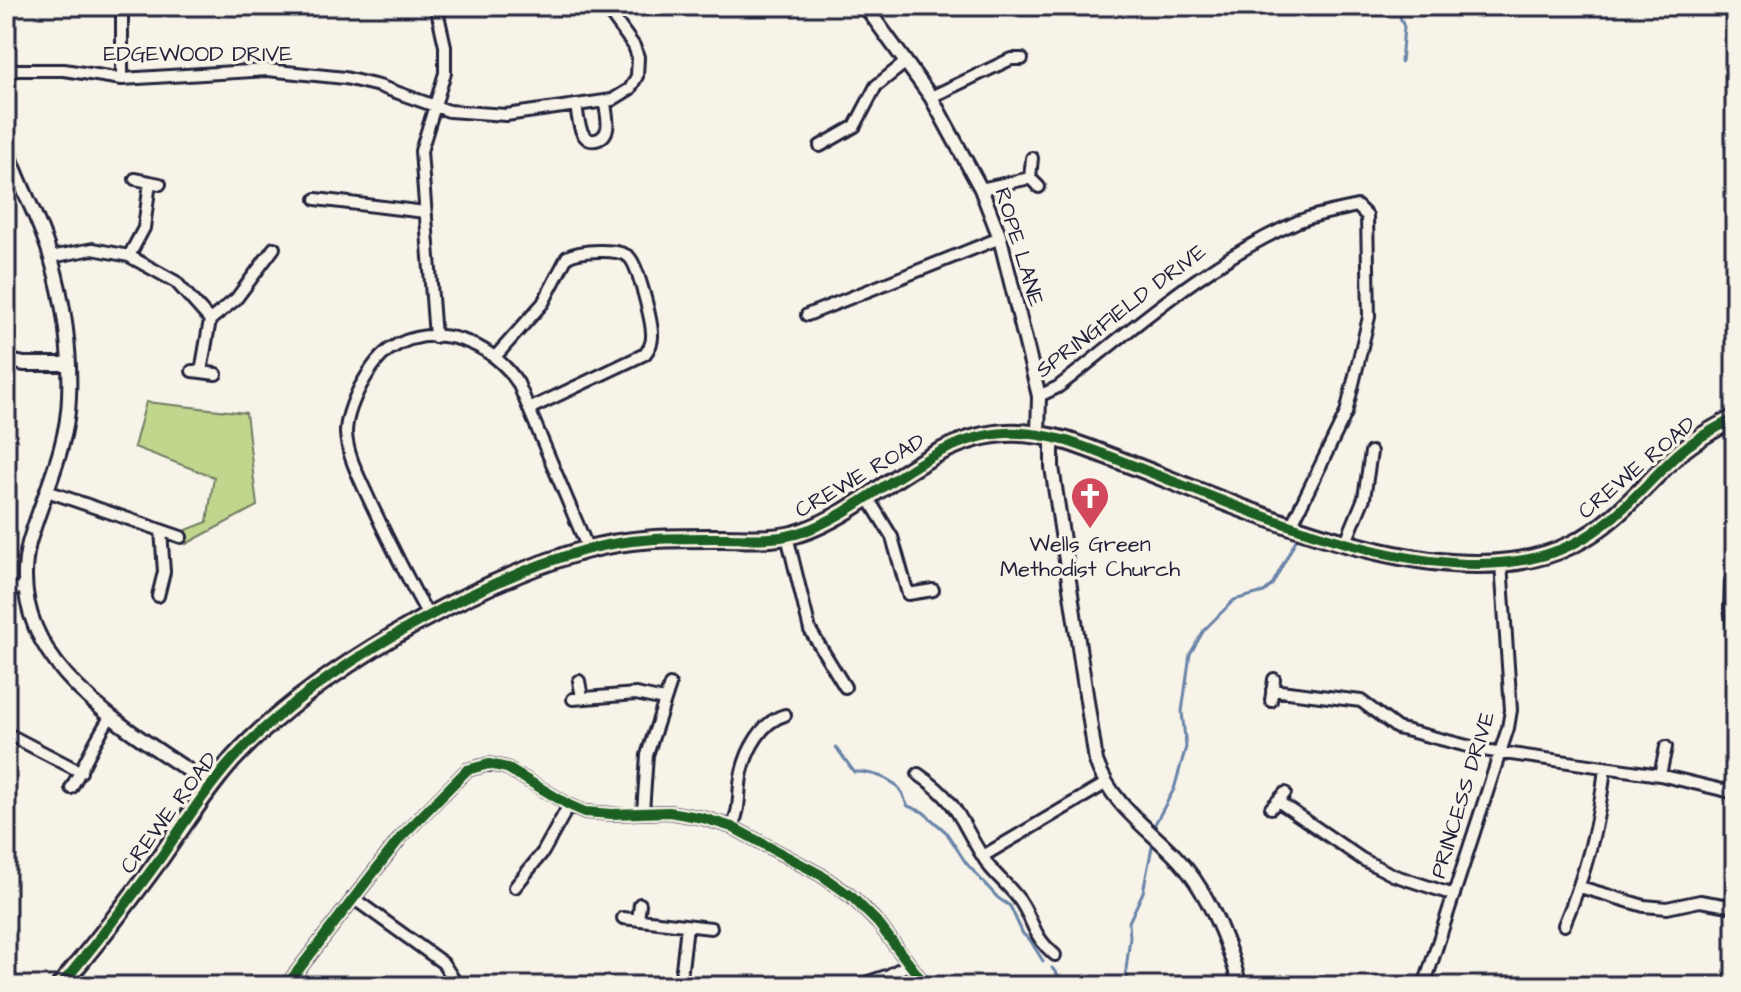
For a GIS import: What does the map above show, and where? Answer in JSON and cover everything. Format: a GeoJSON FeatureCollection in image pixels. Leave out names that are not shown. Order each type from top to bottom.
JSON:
{"type":"FeatureCollection","features":[{"type":"Feature","properties":{"kind":"main road","name":"CREWE ROAD"},"geometry":{"type":"LineString","coordinates":[[60,986],[144,880],[212,786],[249,743],[307,693],[429,617],[502,582],[588,549],[642,539],[787,536],[822,525],[954,446],[999,434],[1045,436],[1100,452],[1345,544],[1431,560],[1501,563],[1553,553],[1588,536],[1620,512],[1679,453],[1735,418]]}},
{"type":"Feature","properties":{"kind":"street"},"geometry":{"type":"LineString","coordinates":[[122,6],[122,79]]}},
{"type":"Feature","properties":{"kind":"street"},"geometry":{"type":"LineString","coordinates":[[435,337],[421,151],[445,73],[445,46],[436,6]]}},
{"type":"Feature","properties":{"kind":"street"},"geometry":{"type":"LineString","coordinates":[[576,105],[581,131],[586,138],[594,140],[602,137],[607,130],[605,101],[619,98],[630,89],[637,76],[639,63],[634,46],[605,6]]}},
{"type":"Feature","properties":{"kind":"street","name":"ROPE LANE"},"geometry":{"type":"LineString","coordinates":[[865,6],[931,97],[981,189],[1000,238],[1039,396],[1096,761],[1105,784]]}},
{"type":"Feature","properties":{"kind":"street"},"geometry":{"type":"LineString","coordinates":[[931,97],[1011,59],[1022,59]]}},
{"type":"Feature","properties":{"kind":"street"},"geometry":{"type":"LineString","coordinates":[[820,146],[855,126],[876,86],[906,62]]}},
{"type":"Feature","properties":{"kind":"street","name":"EDGEWOOD DRIVE"},"geometry":{"type":"LineString","coordinates":[[6,70],[64,70],[122,79],[267,70],[345,78],[379,86],[449,111],[506,115],[605,101]]}},
{"type":"Feature","properties":{"kind":"street"},"geometry":{"type":"LineString","coordinates":[[6,145],[10,170],[51,257],[62,310],[70,399],[63,436],[27,551],[24,588],[31,624],[50,660],[69,681],[111,716],[212,786]]}},
{"type":"Feature","properties":{"kind":"street"},"geometry":{"type":"LineString","coordinates":[[1030,178],[1032,158]]}},
{"type":"Feature","properties":{"kind":"street"},"geometry":{"type":"LineString","coordinates":[[981,189],[1030,178]]}},
{"type":"Feature","properties":{"kind":"street"},"geometry":{"type":"LineString","coordinates":[[1030,178],[1039,187]]}},
{"type":"Feature","properties":{"kind":"street"},"geometry":{"type":"LineString","coordinates":[[129,256],[144,228],[155,183],[135,179]]}},
{"type":"Feature","properties":{"kind":"street"},"geometry":{"type":"LineString","coordinates":[[316,199],[425,212]]}},
{"type":"Feature","properties":{"kind":"street","name":"SPRINGFIELD DRIVE"},"geometry":{"type":"LineString","coordinates":[[1039,396],[1058,387],[1188,283],[1233,254],[1300,221],[1357,206],[1367,216],[1369,317],[1346,413],[1291,526]]}},
{"type":"Feature","properties":{"kind":"street"},"geometry":{"type":"LineString","coordinates":[[807,315],[1000,238]]}},
{"type":"Feature","properties":{"kind":"street"},"geometry":{"type":"LineString","coordinates":[[216,374],[197,371],[210,320],[236,299],[274,248]]}},
{"type":"Feature","properties":{"kind":"street"},"geometry":{"type":"LineString","coordinates":[[51,257],[93,249],[129,256],[176,282],[210,320]]}},
{"type":"Feature","properties":{"kind":"street"},"geometry":{"type":"LineString","coordinates":[[495,357],[543,303],[567,257],[586,251],[622,254],[631,259],[652,327],[648,351],[529,409]]}},
{"type":"Feature","properties":{"kind":"street"},"geometry":{"type":"LineString","coordinates":[[429,617],[359,477],[346,430],[358,392],[384,354],[411,340],[435,337],[470,342],[495,357],[514,377],[588,549]]}},
{"type":"Feature","properties":{"kind":"street"},"geometry":{"type":"LineString","coordinates":[[6,360],[24,364],[68,364]]}},
{"type":"Feature","properties":{"kind":"street"},"geometry":{"type":"LineString","coordinates":[[1345,544],[1364,498],[1371,452]]}},
{"type":"Feature","properties":{"kind":"street"},"geometry":{"type":"LineString","coordinates":[[47,491],[181,537]]}},
{"type":"Feature","properties":{"kind":"street"},"geometry":{"type":"LineString","coordinates":[[868,498],[892,537],[908,594],[933,590]]}},
{"type":"Feature","properties":{"kind":"street"},"geometry":{"type":"LineString","coordinates":[[158,596],[164,572],[161,530]]}},
{"type":"Feature","properties":{"kind":"street"},"geometry":{"type":"LineString","coordinates":[[787,536],[810,630],[845,687]]}},
{"type":"Feature","properties":{"kind":"street","name":"PRINCESS DRIVE"},"geometry":{"type":"LineString","coordinates":[[1424,986],[1501,753],[1511,710],[1501,563]]}},
{"type":"Feature","properties":{"kind":"street"},"geometry":{"type":"LineString","coordinates":[[1731,581],[1730,609],[1735,634]]}},
{"type":"Feature","properties":{"kind":"street"},"geometry":{"type":"LineString","coordinates":[[6,589],[24,588]]}},
{"type":"Feature","properties":{"kind":"street"},"geometry":{"type":"LineString","coordinates":[[579,681],[578,698],[636,694],[664,700]]}},
{"type":"Feature","properties":{"kind":"street"},"geometry":{"type":"LineString","coordinates":[[643,812],[647,755],[670,685]]}},
{"type":"Feature","properties":{"kind":"street"},"geometry":{"type":"LineString","coordinates":[[1272,690],[1361,701],[1397,728],[1501,753],[1660,775],[1735,793]]}},
{"type":"Feature","properties":{"kind":"street"},"geometry":{"type":"LineString","coordinates":[[732,827],[740,808],[740,785],[745,764],[765,725],[779,714]]}},
{"type":"Feature","properties":{"kind":"street"},"geometry":{"type":"LineString","coordinates":[[71,788],[97,736],[111,716]]}},
{"type":"Feature","properties":{"kind":"street"},"geometry":{"type":"LineString","coordinates":[[6,733],[81,772]]}},
{"type":"Feature","properties":{"kind":"street"},"geometry":{"type":"LineString","coordinates":[[1660,775],[1666,747]]}},
{"type":"Feature","properties":{"kind":"street"},"geometry":{"type":"LineString","coordinates":[[286,986],[401,837],[471,767],[489,764],[502,765],[569,805],[593,813],[684,814],[732,827],[821,875],[852,897],[878,923],[926,986]]}},
{"type":"Feature","properties":{"kind":"street"},"geometry":{"type":"LineString","coordinates":[[1564,925],[1580,887],[1595,836],[1605,768]]}},
{"type":"Feature","properties":{"kind":"street"},"geometry":{"type":"LineString","coordinates":[[918,774],[957,808],[983,856],[1018,898],[1042,944],[1055,955]]}},
{"type":"Feature","properties":{"kind":"street"},"geometry":{"type":"LineString","coordinates":[[983,856],[1105,784],[1144,829],[1174,854],[1198,885],[1232,959],[1240,986]]}},
{"type":"Feature","properties":{"kind":"street"},"geometry":{"type":"LineString","coordinates":[[1278,801],[1331,840],[1372,864],[1409,881],[1454,895]]}},
{"type":"Feature","properties":{"kind":"street"},"geometry":{"type":"LineString","coordinates":[[515,887],[531,858],[569,805]]}},
{"type":"Feature","properties":{"kind":"street"},"geometry":{"type":"LineString","coordinates":[[1580,887],[1644,906],[1667,908],[1700,901],[1735,907]]}},
{"type":"Feature","properties":{"kind":"street"},"geometry":{"type":"LineString","coordinates":[[353,898],[443,963],[458,986]]}},
{"type":"Feature","properties":{"kind":"street"},"geometry":{"type":"LineString","coordinates":[[638,920],[640,904]]}},
{"type":"Feature","properties":{"kind":"street"},"geometry":{"type":"LineString","coordinates":[[623,918],[711,928]]}},
{"type":"Feature","properties":{"kind":"street"},"geometry":{"type":"LineString","coordinates":[[680,986],[687,926]]}},
{"type":"Feature","properties":{"kind":"street"},"geometry":{"type":"LineString","coordinates":[[856,986],[889,975],[909,964]]}},
{"type":"Feature","properties":{"kind":"green space"},"geometry":{"type":"Polygon","coordinates":[[[146,402],[246,413],[257,506],[186,544],[181,532],[207,522],[214,477],[134,447],[146,402]]]}},
{"type":"Feature","properties":{"kind":"waterway"},"geometry":{"type":"LineString","coordinates":[[1401,62],[1404,27],[1400,17],[1403,6]]}},
{"type":"Feature","properties":{"kind":"waterway"},"geometry":{"type":"LineString","coordinates":[[1154,831],[1174,789],[1186,747],[1182,712],[1190,654],[1204,630],[1234,600],[1264,592],[1272,585],[1296,540]]}},
{"type":"Feature","properties":{"kind":"waterway"},"geometry":{"type":"LineString","coordinates":[[836,747],[854,772],[873,774],[894,783],[908,806],[923,812],[946,832],[966,863],[998,898],[1010,906],[1023,934],[1043,961]]}},
{"type":"Feature","properties":{"kind":"waterway"},"geometry":{"type":"LineString","coordinates":[[1128,986],[1129,922],[1143,892],[1153,842]]}},
{"type":"Feature","properties":{"kind":"waterway"},"geometry":{"type":"LineString","coordinates":[[1052,968],[1062,980],[1078,986]]}},
{"type":"Feature","properties":{"kind":"cycle path"},"geometry":{"type":"LineString","coordinates":[[60,986],[137,890],[214,782],[266,727],[305,695],[396,634],[493,584],[585,550],[636,540],[792,535],[828,521],[952,446],[979,437],[1015,433],[1067,441],[1250,512],[1388,554],[1455,563],[1517,561],[1573,544],[1588,535],[1616,514],[1685,448],[1735,418]]}},
{"type":"Feature","properties":{"kind":"cycle path"},"geometry":{"type":"LineString","coordinates":[[286,986],[401,837],[467,770],[489,764],[507,768],[585,812],[669,812],[732,827],[821,875],[852,897],[878,923],[926,986]]}},
{"type":"Feature","properties":{"kind":"place","name":"Wells Green Methodist Church"},"geometry":{"type":"Point","coordinates":[1090,530]}}]}
